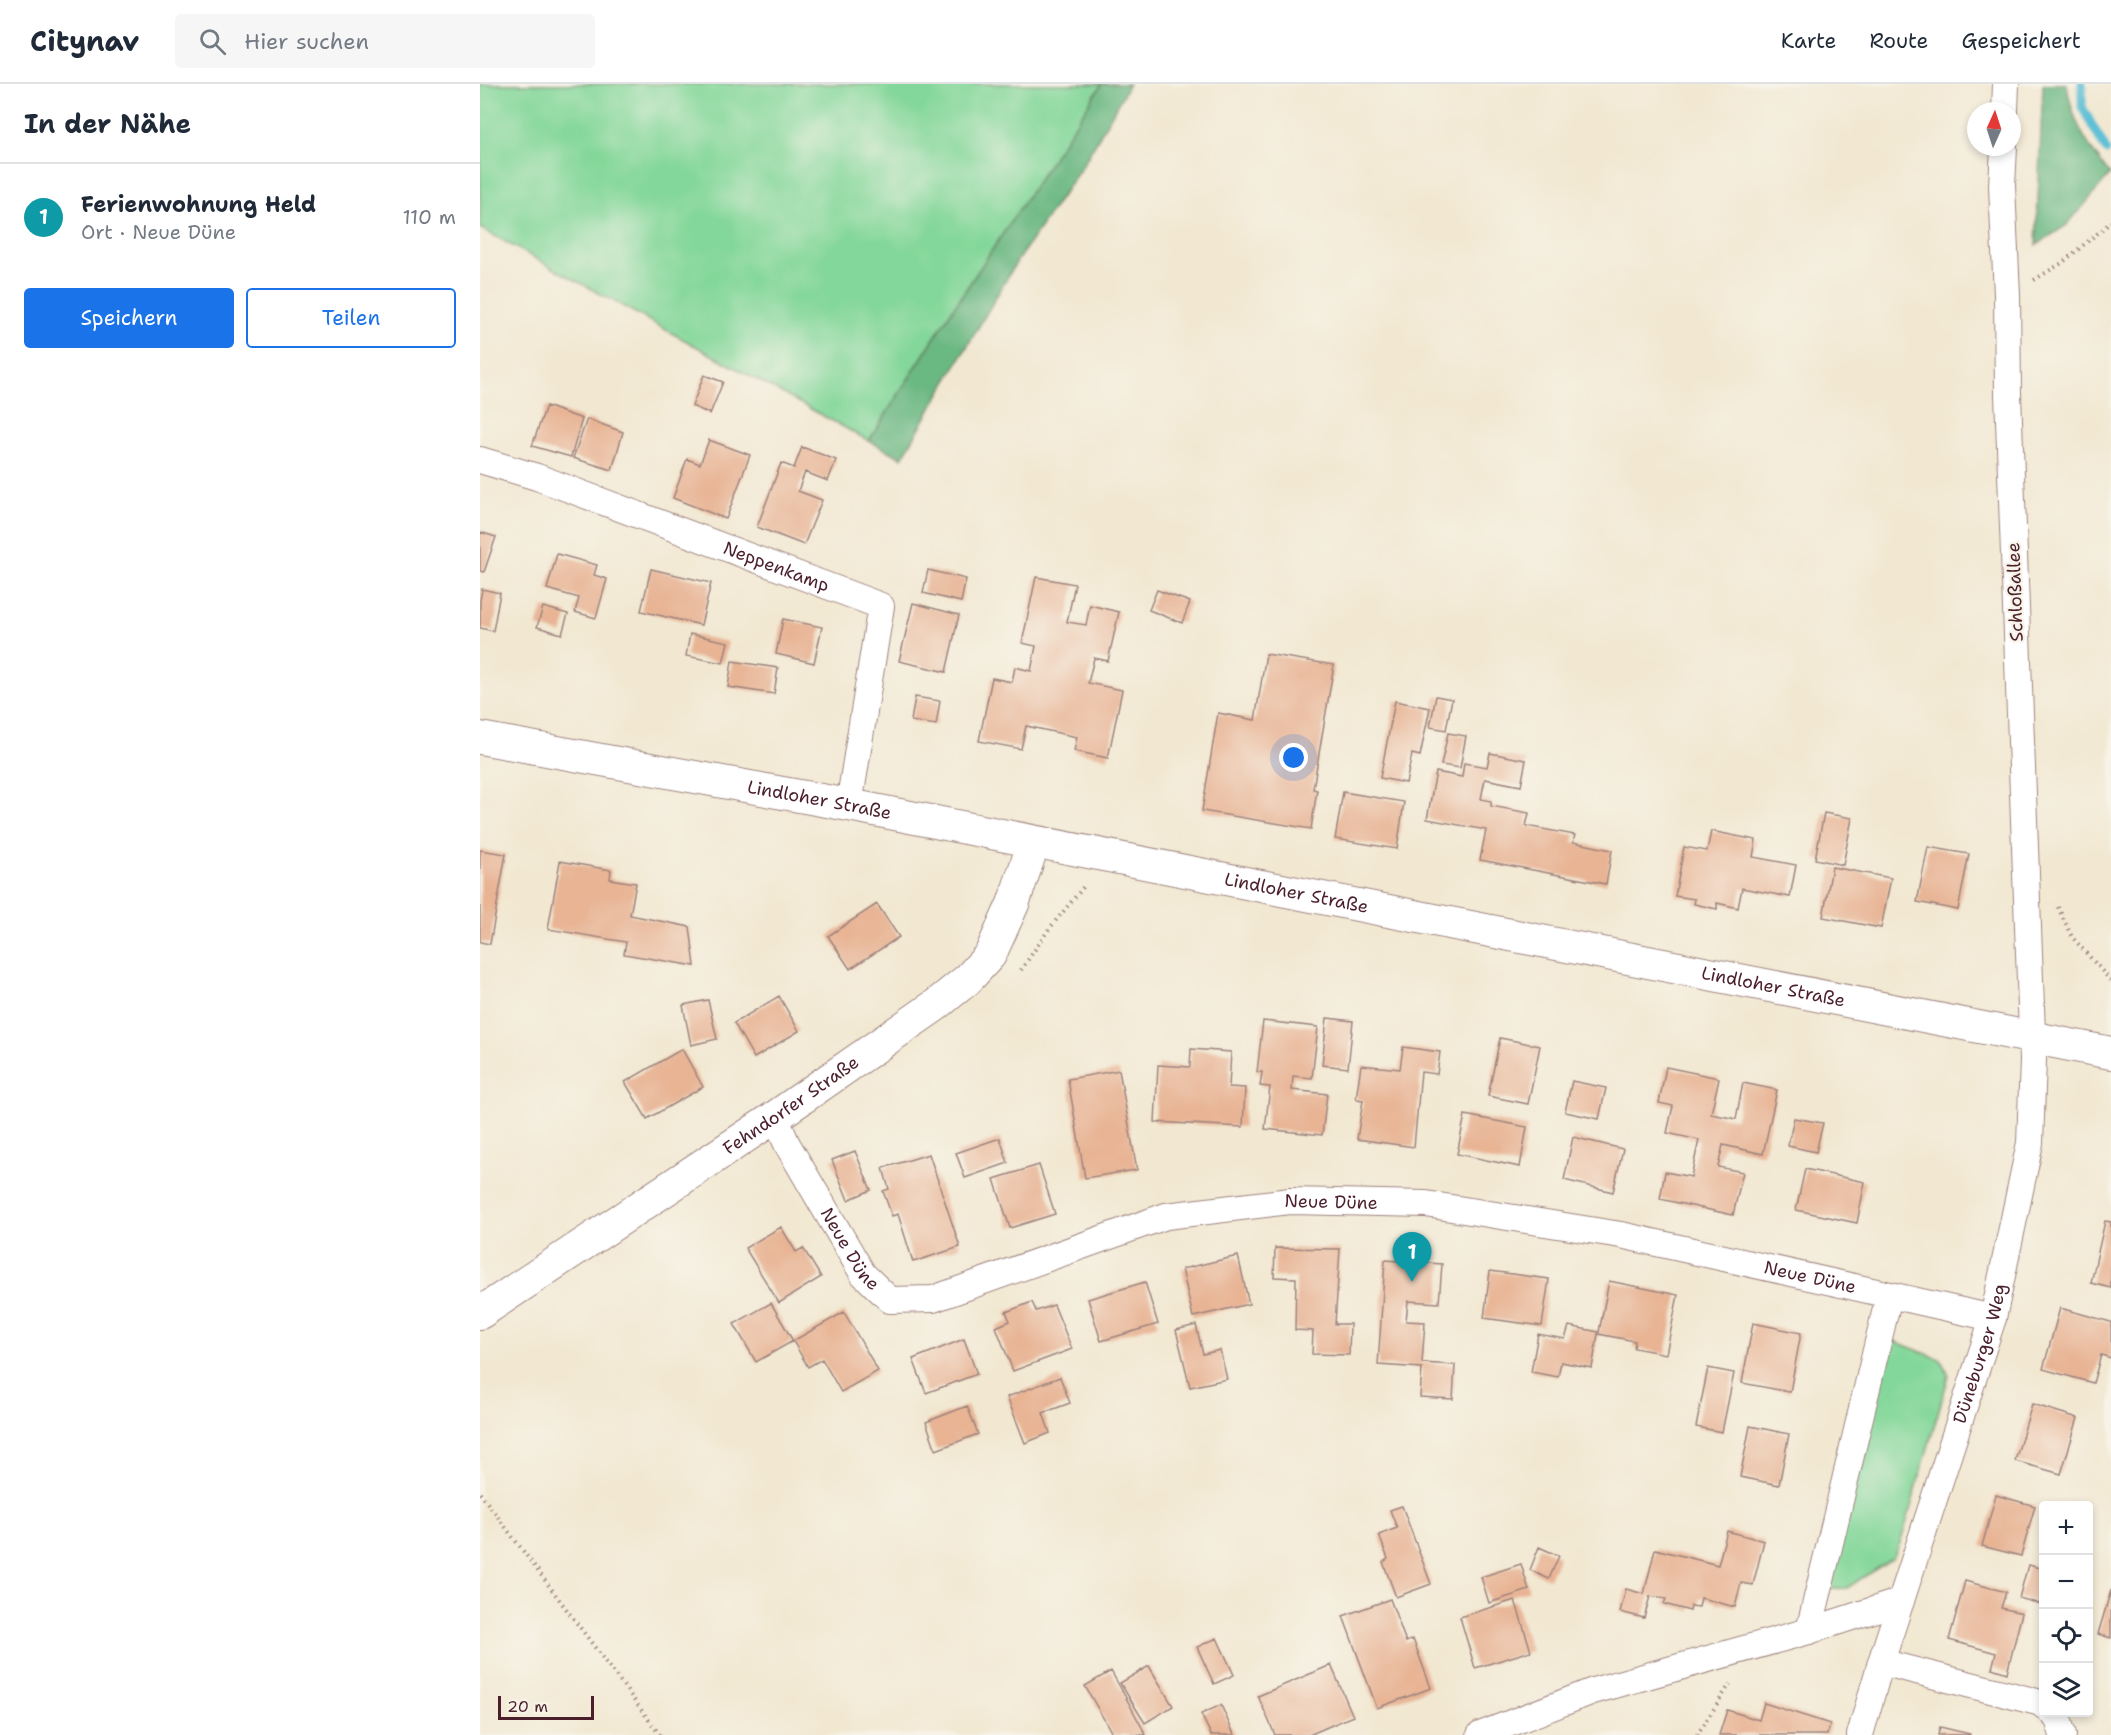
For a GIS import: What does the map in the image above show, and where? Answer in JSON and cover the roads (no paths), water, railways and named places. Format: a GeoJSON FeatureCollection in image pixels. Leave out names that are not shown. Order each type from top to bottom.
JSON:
{"type":"FeatureCollection","features":[{"type":"Feature","properties":{"kind":"street"},"geometry":{"type":"LineString","coordinates":[[2005,102],[2006,84]]}},
{"type":"Feature","properties":{"kind":"street","name":"Schloßallee"},"geometry":{"type":"LineString","coordinates":[[2004,156],[2002,186],[2007,295],[2008,406],[2031,1036]]}},
{"type":"Feature","properties":{"kind":"street","name":"Neppenkamp"},"geometry":{"type":"LineString","coordinates":[[480,460],[537,477],[881,606],[849,806]]}},
{"type":"Feature","properties":{"kind":"street","name":"Lindloher Straße"},"geometry":{"type":"LineString","coordinates":[[480,738],[849,806],[2111,1053]]}},
{"type":"Feature","properties":{"kind":"street","name":"Fehndorfer Straße"},"geometry":{"type":"LineString","coordinates":[[480,1313],[775,1117],[936,1005],[968,979],[990,955],[1013,904],[1034,842]]}},
{"type":"Feature","properties":{"kind":"street","name":"Düneburger Weg"},"geometry":{"type":"LineString","coordinates":[[1860,1735],[1881,1662],[1993,1318],[2030,1143],[2033,1060],[2031,1036]]}},
{"type":"Feature","properties":{"kind":"street","name":"Neue Düne"},"geometry":{"type":"LineString","coordinates":[[775,1117],[787,1144],[863,1274],[890,1300],[933,1299],[1166,1216],[1290,1201],[1426,1204],[1621,1234],[1993,1318]]}},
{"type":"Feature","properties":{"kind":"street"},"geometry":{"type":"LineString","coordinates":[[1809,1631],[1889,1296]]}},
{"type":"Feature","properties":{"kind":"street"},"geometry":{"type":"LineString","coordinates":[[1480,1735],[1593,1691],[1809,1631],[1901,1601]]}},
{"type":"Feature","properties":{"kind":"street"},"geometry":{"type":"LineString","coordinates":[[1881,1662],[2039,1702]]}},
{"type":"Feature","properties":{"kind":"street"},"geometry":{"type":"LineString","coordinates":[[2056,1717],[2063,1735]]}},
{"type":"Feature","properties":{"kind":"waterway"},"geometry":{"type":"LineString","coordinates":[[2082,84],[2082,107],[2106,150]]}},
{"type":"Feature","properties":{"kind":"place","name":"Ferienwohnung Held"},"geometry":{"type":"Point","coordinates":[1412,1282]}}]}
